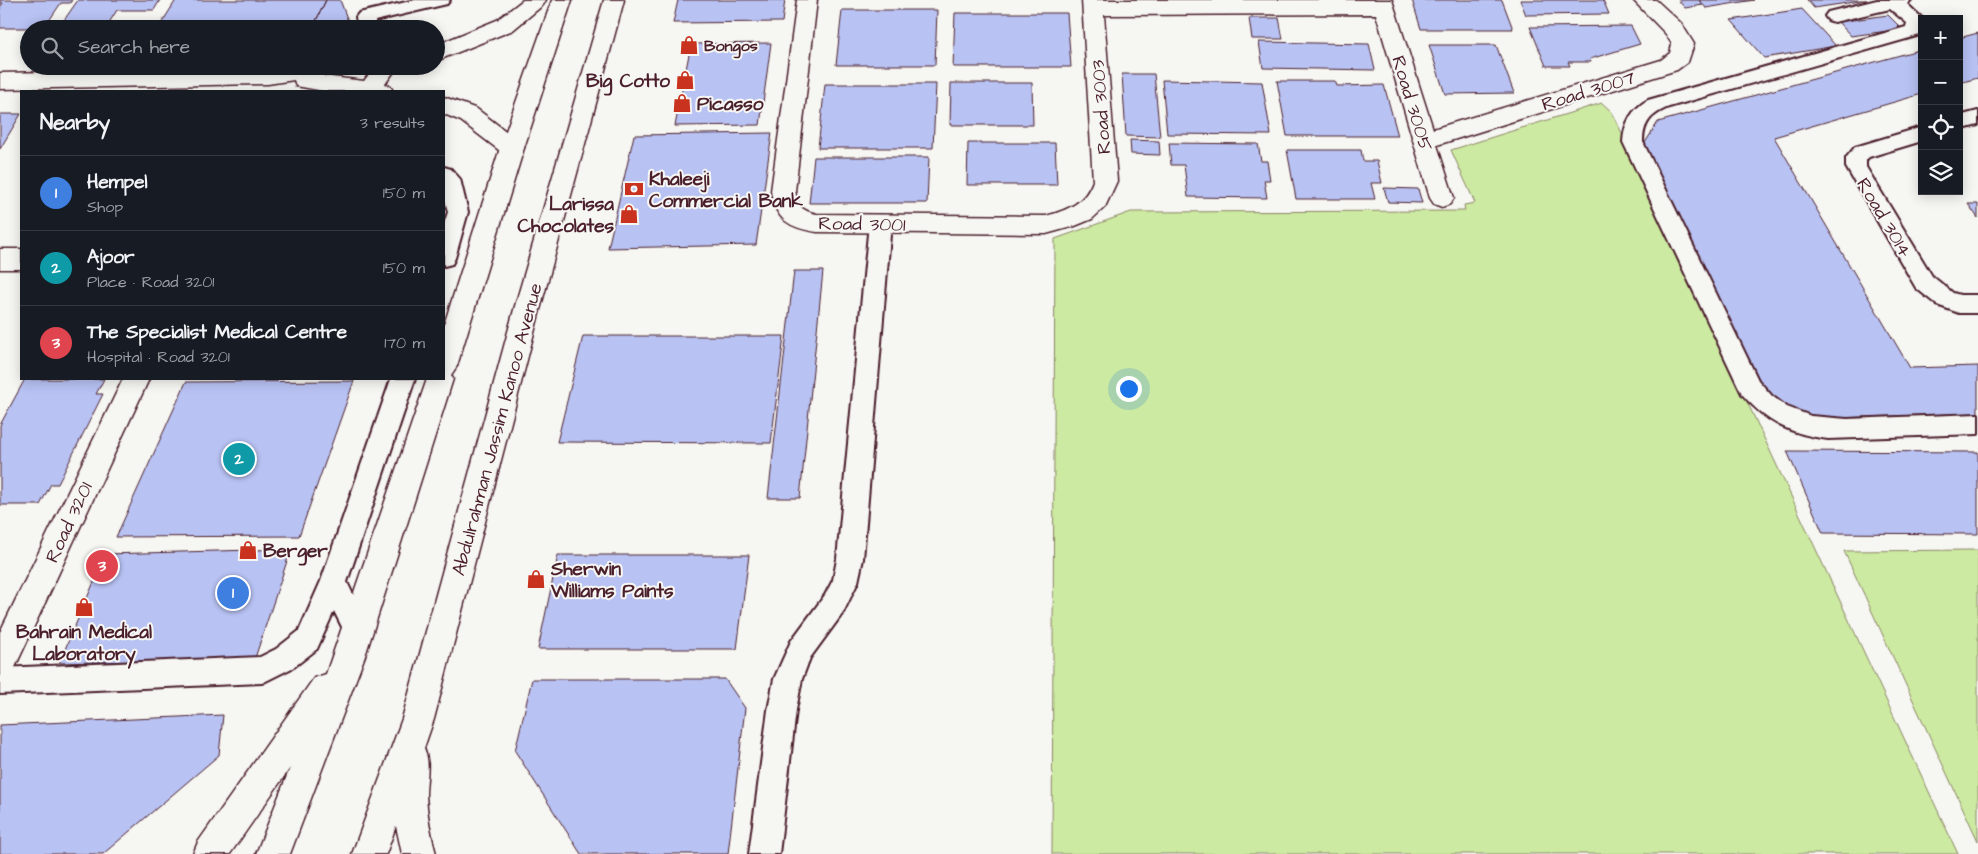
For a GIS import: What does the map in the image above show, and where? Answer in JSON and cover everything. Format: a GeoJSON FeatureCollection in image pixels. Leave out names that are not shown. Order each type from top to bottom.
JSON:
{"type":"FeatureCollection","features":[{"type":"Feature","properties":{"kind":"street"},"geometry":{"type":"LineString","coordinates":[[445,50],[505,25],[536,0]]}},
{"type":"Feature","properties":{"kind":"street"},"geometry":{"type":"LineString","coordinates":[[445,363],[512,148],[562,0]]}},
{"type":"Feature","properties":{"kind":"street","name":"Abdulrahman Jassim Kanoo Avenue"},"geometry":{"type":"LineString","coordinates":[[369,854],[418,719],[528,306],[614,0]]}},
{"type":"Feature","properties":{"kind":"street","name":"Road 3001"},"geometry":{"type":"LineString","coordinates":[[807,0],[783,192],[784,204],[790,213],[803,221],[817,223],[1046,224],[1071,219],[1090,208]]}},
{"type":"Feature","properties":{"kind":"street","name":"Road 3007"},"geometry":{"type":"LineString","coordinates":[[1425,140],[1669,64],[1680,57],[1683,44],[1673,28],[1643,0]]}},
{"type":"Feature","properties":{"kind":"street","name":"Road 3005"},"geometry":{"type":"LineString","coordinates":[[1093,4],[1383,4],[1442,198]]}},
{"type":"Feature","properties":{"kind":"street","name":"Road 3003"},"geometry":{"type":"LineString","coordinates":[[1090,208],[1101,195],[1105,181],[1093,4]]}},
{"type":"Feature","properties":{"kind":"street"},"geometry":{"type":"LineString","coordinates":[[0,81],[275,75]]}},
{"type":"Feature","properties":{"kind":"street"},"geometry":{"type":"LineString","coordinates":[[375,90],[382,75]]}},
{"type":"Feature","properties":{"kind":"street"},"geometry":{"type":"LineString","coordinates":[[268,76],[367,90]]}},
{"type":"Feature","properties":{"kind":"street"},"geometry":{"type":"LineString","coordinates":[[445,105],[469,115],[512,148]]}},
{"type":"Feature","properties":{"kind":"street"},"geometry":{"type":"LineString","coordinates":[[0,259],[20,259]]}},
{"type":"Feature","properties":{"kind":"street","name":"Road 3201"},"geometry":{"type":"LineString","coordinates":[[0,665],[136,380]]}},
{"type":"Feature","properties":{"kind":"street"},"geometry":{"type":"LineString","coordinates":[[273,854],[354,642],[440,380]]}},
{"type":"Feature","properties":{"kind":"street"},"geometry":{"type":"LineString","coordinates":[[210,854],[354,642]]}},
{"type":"Feature","properties":{"kind":"street"},"geometry":{"type":"LineString","coordinates":[[418,719],[409,776],[412,833],[419,854]]}},
{"type":"Feature","properties":{"kind":"lane"},"geometry":{"type":"LineString","coordinates":[[364,15],[441,0]]}},
{"type":"Feature","properties":{"kind":"lane"},"geometry":{"type":"LineString","coordinates":[[1834,16],[1898,1],[1915,20],[1917,25],[1912,31],[1656,104],[1642,113],[1635,122],[1632,132],[1633,142],[1750,387],[1765,405],[1775,413],[1794,423],[1825,430],[1978,424]]}},
{"type":"Feature","properties":{"kind":"lane"},"geometry":{"type":"LineString","coordinates":[[85,79],[93,75]]}},
{"type":"Feature","properties":{"kind":"lane"},"geometry":{"type":"LineString","coordinates":[[1963,122],[1978,118]]}},
{"type":"Feature","properties":{"kind":"lane","name":"Road 3014"},"geometry":{"type":"LineString","coordinates":[[1918,135],[1862,152],[1856,158],[1856,167],[1924,282],[1945,299],[1959,304],[1978,304]]}},
{"type":"Feature","properties":{"kind":"lane"},"geometry":{"type":"LineString","coordinates":[[445,175],[450,179],[458,212],[445,255]]}},
{"type":"Feature","properties":{"kind":"lane"},"geometry":{"type":"LineString","coordinates":[[764,854],[782,710],[788,679],[800,650],[834,604],[845,582],[850,559],[880,223]]}},
{"type":"Feature","properties":{"kind":"lane"},"geometry":{"type":"LineString","coordinates":[[445,269],[482,248]]}},
{"type":"Feature","properties":{"kind":"lane"},"geometry":{"type":"LineString","coordinates":[[0,681],[262,670],[285,658],[308,640],[334,582],[403,380]]}},
{"type":"Feature","properties":{"kind":"lane"},"geometry":{"type":"LineString","coordinates":[[334,582],[354,642]]}},
{"type":"Feature","properties":{"kind":"green space"},"geometry":{"type":"Polygon","coordinates":[[[1602,103],[1612,112],[1958,854],[1052,854],[1055,239],[1131,212],[1465,211],[1464,205],[1475,203],[1451,150],[1602,103]]]}},
{"type":"Feature","properties":{"kind":"green space"},"geometry":{"type":"Polygon","coordinates":[[[1978,550],[1978,841],[1844,551],[1978,550]]]}},
{"type":"Feature","properties":{"kind":"building"},"geometry":{"type":"Polygon","coordinates":[[[0,0],[72,0],[70,3],[61,3],[49,20],[20,20],[20,28],[0,28],[0,7],[3,3],[0,3],[0,0]]]}},
{"type":"Feature","properties":{"kind":"building"},"geometry":{"type":"Polygon","coordinates":[[[78,0],[160,0],[154,10],[117,10],[111,20],[64,20],[78,0]]]}},
{"type":"Feature","properties":{"kind":"building"},"geometry":{"type":"Polygon","coordinates":[[[176,0],[326,0],[316,20],[164,20],[176,0]]]}},
{"type":"Feature","properties":{"kind":"building"},"geometry":{"type":"Polygon","coordinates":[[[326,0],[340,0],[348,20],[316,20],[326,0]]]}},
{"type":"Feature","properties":{"kind":"building"},"geometry":{"type":"Polygon","coordinates":[[[678,0],[785,0],[782,22],[673,23],[678,0]]]}},
{"type":"Feature","properties":{"kind":"building"},"geometry":{"type":"Polygon","coordinates":[[[1412,0],[1502,0],[1513,29],[1421,29],[1412,0]]]}},
{"type":"Feature","properties":{"kind":"building"},"geometry":{"type":"Polygon","coordinates":[[[1520,0],[1603,0],[1609,14],[1526,15],[1520,0]]]}},
{"type":"Feature","properties":{"kind":"building"},"geometry":{"type":"Polygon","coordinates":[[[1678,0],[1699,0],[1703,5],[1685,8],[1678,0]]]}},
{"type":"Feature","properties":{"kind":"building"},"geometry":{"type":"Polygon","coordinates":[[[1699,0],[1754,0],[1706,8],[1699,0]]]}},
{"type":"Feature","properties":{"kind":"building"},"geometry":{"type":"Polygon","coordinates":[[[1807,0],[1867,0],[1814,8],[1807,0]]]}},
{"type":"Feature","properties":{"kind":"building"},"geometry":{"type":"Polygon","coordinates":[[[1802,9],[1836,46],[1764,58],[1731,20],[1802,9]]]}},
{"type":"Feature","properties":{"kind":"building"},"geometry":{"type":"Polygon","coordinates":[[[842,10],[937,10],[935,65],[836,65],[842,10]]]}},
{"type":"Feature","properties":{"kind":"building"},"geometry":{"type":"Polygon","coordinates":[[[955,13],[1067,13],[1071,67],[953,67],[955,13]]]}},
{"type":"Feature","properties":{"kind":"building"},"geometry":{"type":"Polygon","coordinates":[[[1888,15],[1902,29],[1851,36],[1838,22],[1888,15]]]}},
{"type":"Feature","properties":{"kind":"building"},"geometry":{"type":"Polygon","coordinates":[[[1249,18],[1279,18],[1283,39],[1252,39],[1249,18]]]}},
{"type":"Feature","properties":{"kind":"building"},"geometry":{"type":"Polygon","coordinates":[[[1631,26],[1640,44],[1590,59],[1591,62],[1568,62],[1570,66],[1546,66],[1530,27],[1631,26]]]}},
{"type":"Feature","properties":{"kind":"building"},"geometry":{"type":"Polygon","coordinates":[[[1978,33],[1978,78],[1963,82],[1963,60],[1963,37],[1978,33]]]}},
{"type":"Feature","properties":{"kind":"building"},"geometry":{"type":"Polygon","coordinates":[[[1259,42],[1369,44],[1375,70],[1263,68],[1259,42]]]}},
{"type":"Feature","properties":{"kind":"building"},"geometry":{"type":"Polygon","coordinates":[[[771,43],[760,125],[675,126],[691,44],[771,43]]]}},
{"type":"Feature","properties":{"kind":"building"},"geometry":{"type":"Polygon","coordinates":[[[1429,45],[1496,45],[1514,93],[1445,94],[1429,45]]]}},
{"type":"Feature","properties":{"kind":"building"},"geometry":{"type":"Polygon","coordinates":[[[1918,50],[1918,95],[1774,137],[1910,368],[1978,366],[1978,413],[1807,419],[1766,393],[1643,146],[1658,122],[1918,50]]]}},
{"type":"Feature","properties":{"kind":"building"},"geometry":{"type":"Polygon","coordinates":[[[1122,74],[1154,74],[1160,137],[1126,136],[1122,74]]]}},
{"type":"Feature","properties":{"kind":"building"},"geometry":{"type":"Polygon","coordinates":[[[1162,80],[1262,82],[1271,135],[1167,134],[1162,80]]]}},
{"type":"Feature","properties":{"kind":"building"},"geometry":{"type":"Polygon","coordinates":[[[1277,81],[1335,81],[1337,86],[1384,85],[1398,136],[1287,136],[1277,81]]]}},
{"type":"Feature","properties":{"kind":"building"},"geometry":{"type":"Polygon","coordinates":[[[951,83],[1032,83],[1033,125],[950,125],[951,83]]]}},
{"type":"Feature","properties":{"kind":"building"},"geometry":{"type":"Polygon","coordinates":[[[825,84],[936,84],[933,148],[818,148],[825,84]]]}},
{"type":"Feature","properties":{"kind":"building"},"geometry":{"type":"Polygon","coordinates":[[[0,114],[20,114],[20,116],[0,149],[0,114]]]}},
{"type":"Feature","properties":{"kind":"building"},"geometry":{"type":"Polygon","coordinates":[[[772,133],[756,245],[608,248],[634,135],[772,133]]]}},
{"type":"Feature","properties":{"kind":"building"},"geometry":{"type":"Polygon","coordinates":[[[1130,140],[1159,141],[1160,155],[1131,154],[1130,140]]]}},
{"type":"Feature","properties":{"kind":"building"},"geometry":{"type":"Polygon","coordinates":[[[968,143],[1055,143],[1057,185],[967,185],[968,143]]]}},
{"type":"Feature","properties":{"kind":"building"},"geometry":{"type":"Polygon","coordinates":[[[1169,143],[1258,144],[1261,161],[1267,161],[1270,180],[1264,180],[1267,198],[1188,197],[1184,165],[1171,165],[1169,143]]]}},
{"type":"Feature","properties":{"kind":"building"},"geometry":{"type":"Polygon","coordinates":[[[1287,150],[1361,150],[1363,161],[1377,161],[1382,183],[1371,183],[1375,199],[1296,199],[1287,150]]]}},
{"type":"Feature","properties":{"kind":"building"},"geometry":{"type":"Polygon","coordinates":[[[814,157],[929,157],[927,203],[809,203],[814,157]]]}},
{"type":"Feature","properties":{"kind":"building"},"geometry":{"type":"Polygon","coordinates":[[[1384,188],[1418,189],[1422,203],[1388,202],[1384,188]]]}},
{"type":"Feature","properties":{"kind":"building"},"geometry":{"type":"Polygon","coordinates":[[[1968,204],[1978,204],[1978,218],[1968,204]]]}},
{"type":"Feature","properties":{"kind":"building"},"geometry":{"type":"Polygon","coordinates":[[[794,271],[823,271],[800,498],[768,498],[794,271]]]}},
{"type":"Feature","properties":{"kind":"building"},"geometry":{"type":"Polygon","coordinates":[[[583,336],[784,336],[771,443],[557,442],[583,336]]]}},
{"type":"Feature","properties":{"kind":"building"},"geometry":{"type":"Polygon","coordinates":[[[24,380],[103,380],[96,394],[103,394],[58,484],[51,484],[40,505],[0,505],[0,425],[24,380]]]}},
{"type":"Feature","properties":{"kind":"building"},"geometry":{"type":"Polygon","coordinates":[[[354,381],[299,536],[116,537],[186,382],[354,381]]]}},
{"type":"Feature","properties":{"kind":"building"},"geometry":{"type":"Polygon","coordinates":[[[1787,451],[1978,452],[1978,534],[1823,533],[1787,451]]]}},
{"type":"Feature","properties":{"kind":"building"},"geometry":{"type":"Polygon","coordinates":[[[291,549],[255,658],[59,663],[106,554],[291,549]]]}},
{"type":"Feature","properties":{"kind":"building"},"geometry":{"type":"Polygon","coordinates":[[[558,555],[749,555],[737,649],[538,649],[558,555]]]}},
{"type":"Feature","properties":{"kind":"building"},"geometry":{"type":"Polygon","coordinates":[[[532,679],[725,679],[745,708],[728,854],[581,854],[515,751],[532,679]]]}},
{"type":"Feature","properties":{"kind":"building"},"geometry":{"type":"Polygon","coordinates":[[[223,715],[219,755],[103,854],[0,854],[0,725],[223,715]]]}},
{"type":"Feature","properties":{"kind":"place","name":"Bongos"},"geometry":{"type":"Point","coordinates":[689,45]}},
{"type":"Feature","properties":{"kind":"place","name":"Big Cotto"},"geometry":{"type":"Point","coordinates":[685,80]}},
{"type":"Feature","properties":{"kind":"place","name":"Picasso"},"geometry":{"type":"Point","coordinates":[682,103]}},
{"type":"Feature","properties":{"kind":"place","name":"Khaleeji Commercial Bank"},"geometry":{"type":"Point","coordinates":[634,189]}},
{"type":"Feature","properties":{"kind":"place","name":"Larissa Chocolates"},"geometry":{"type":"Point","coordinates":[629,214]}},
{"type":"Feature","properties":{"kind":"place","name":"Ajoor"},"geometry":{"type":"Point","coordinates":[239,459]}},
{"type":"Feature","properties":{"kind":"place","name":"Berger"},"geometry":{"type":"Point","coordinates":[248,550]}},
{"type":"Feature","properties":{"kind":"place","name":"The Specialist Medical Centre"},"geometry":{"type":"Point","coordinates":[102,566]}},
{"type":"Feature","properties":{"kind":"place","name":"Sherwin Williams Paints"},"geometry":{"type":"Point","coordinates":[536,579]}},
{"type":"Feature","properties":{"kind":"place","name":"Hempel"},"geometry":{"type":"Point","coordinates":[233,593]}},
{"type":"Feature","properties":{"kind":"place","name":"Bahrain Medical Laboratory"},"geometry":{"type":"Point","coordinates":[84,607]}}]}
